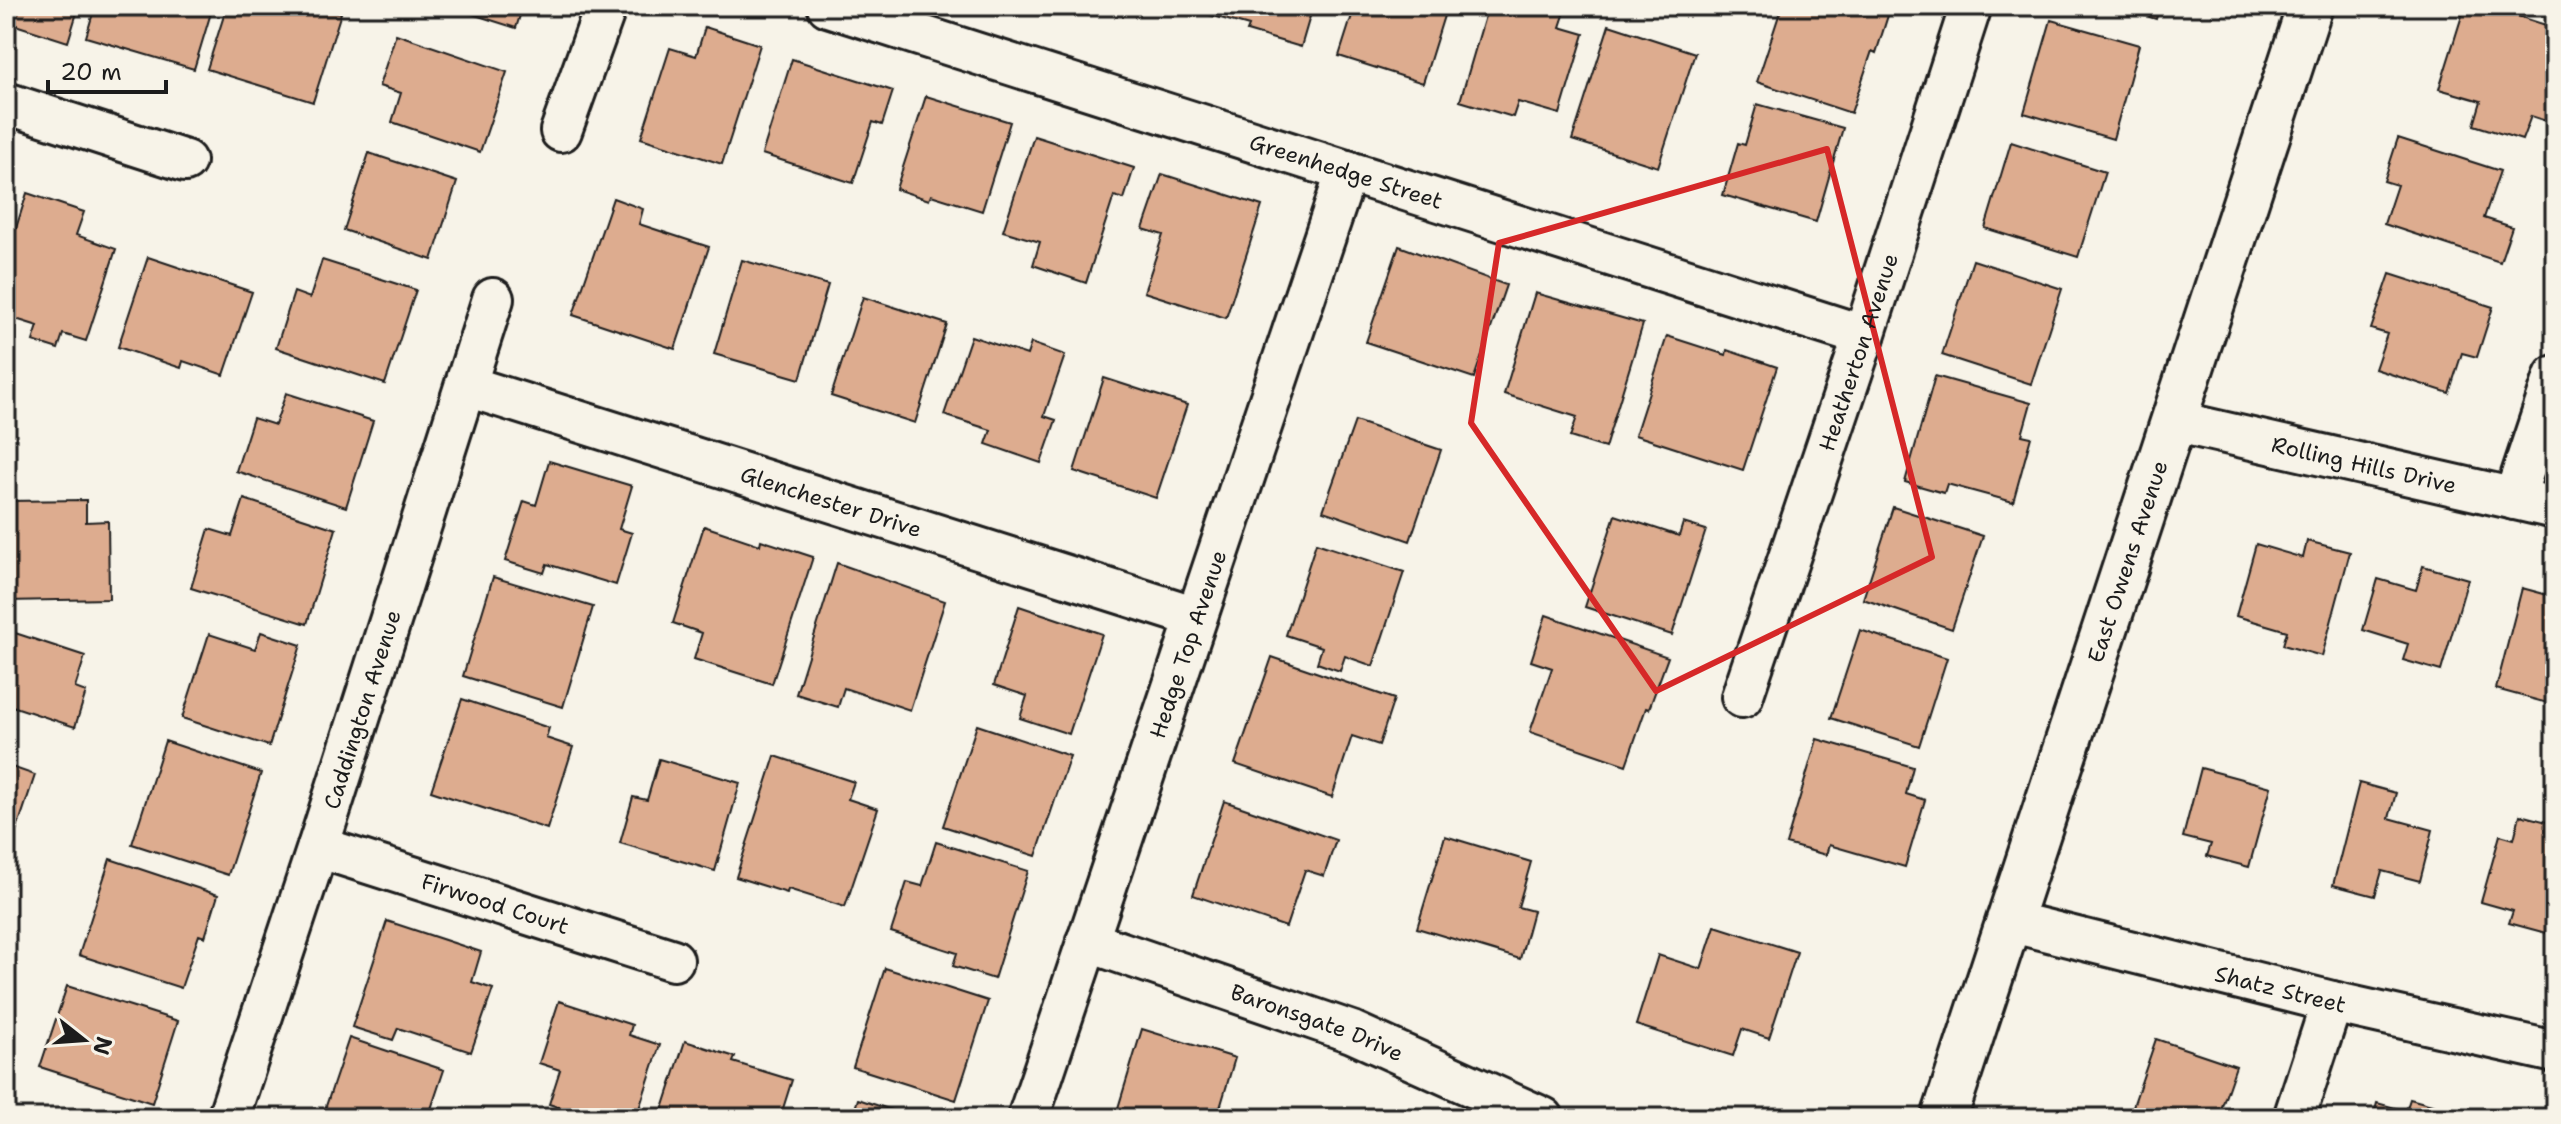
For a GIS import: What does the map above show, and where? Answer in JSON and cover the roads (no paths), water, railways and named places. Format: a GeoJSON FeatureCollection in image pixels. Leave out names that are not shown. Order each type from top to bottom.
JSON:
{"type":"FeatureCollection","features":[{"type":"Feature","properties":{"kind":"main road","name":"East Owens Avenue"},"geometry":{"type":"LineString","coordinates":[[1944,1118],[2310,6]]}},
{"type":"Feature","properties":{"kind":"street"},"geometry":{"type":"LineString","coordinates":[[561,131],[606,6]]}},
{"type":"Feature","properties":{"kind":"street","name":"Greenhedge Street"},"geometry":{"type":"LineString","coordinates":[[828,6],[1864,336]]}},
{"type":"Feature","properties":{"kind":"street","name":"Heatherton Avenue"},"geometry":{"type":"LineString","coordinates":[[1742,697],[1971,6]]}},
{"type":"Feature","properties":{"kind":"street"},"geometry":{"type":"LineString","coordinates":[[6,103],[185,161]]}},
{"type":"Feature","properties":{"kind":"street","name":"Hedge Top Avenue"},"geometry":{"type":"LineString","coordinates":[[1028,1118],[1347,171]]}},
{"type":"Feature","properties":{"kind":"street","name":"Caddington Avenue"},"geometry":{"type":"LineString","coordinates":[[228,1118],[493,299]]}},
{"type":"Feature","properties":{"kind":"street"},"geometry":{"type":"LineString","coordinates":[[2514,499],[2555,376]]}},
{"type":"Feature","properties":{"kind":"street","name":"Glenchester Drive"},"geometry":{"type":"LineString","coordinates":[[467,386],[1196,617]]}},
{"type":"Feature","properties":{"kind":"street","name":"Rolling Hills Drive"},"geometry":{"type":"LineString","coordinates":[[2173,421],[2555,508]]}},
{"type":"Feature","properties":{"kind":"street","name":"Firwood Court"},"geometry":{"type":"LineString","coordinates":[[318,847],[673,960]]}},
{"type":"Feature","properties":{"kind":"street","name":"Shatz Street"},"geometry":{"type":"LineString","coordinates":[[2009,921],[2332,1002],[2555,1052]]}},
{"type":"Feature","properties":{"kind":"street","name":"Baronsgate Drive"},"geometry":{"type":"LineString","coordinates":[[1087,941],[1352,1032],[1543,1118]]}},
{"type":"Feature","properties":{"kind":"street"},"geometry":{"type":"LineString","coordinates":[[2294,1118],[2332,1002]]}}]}
